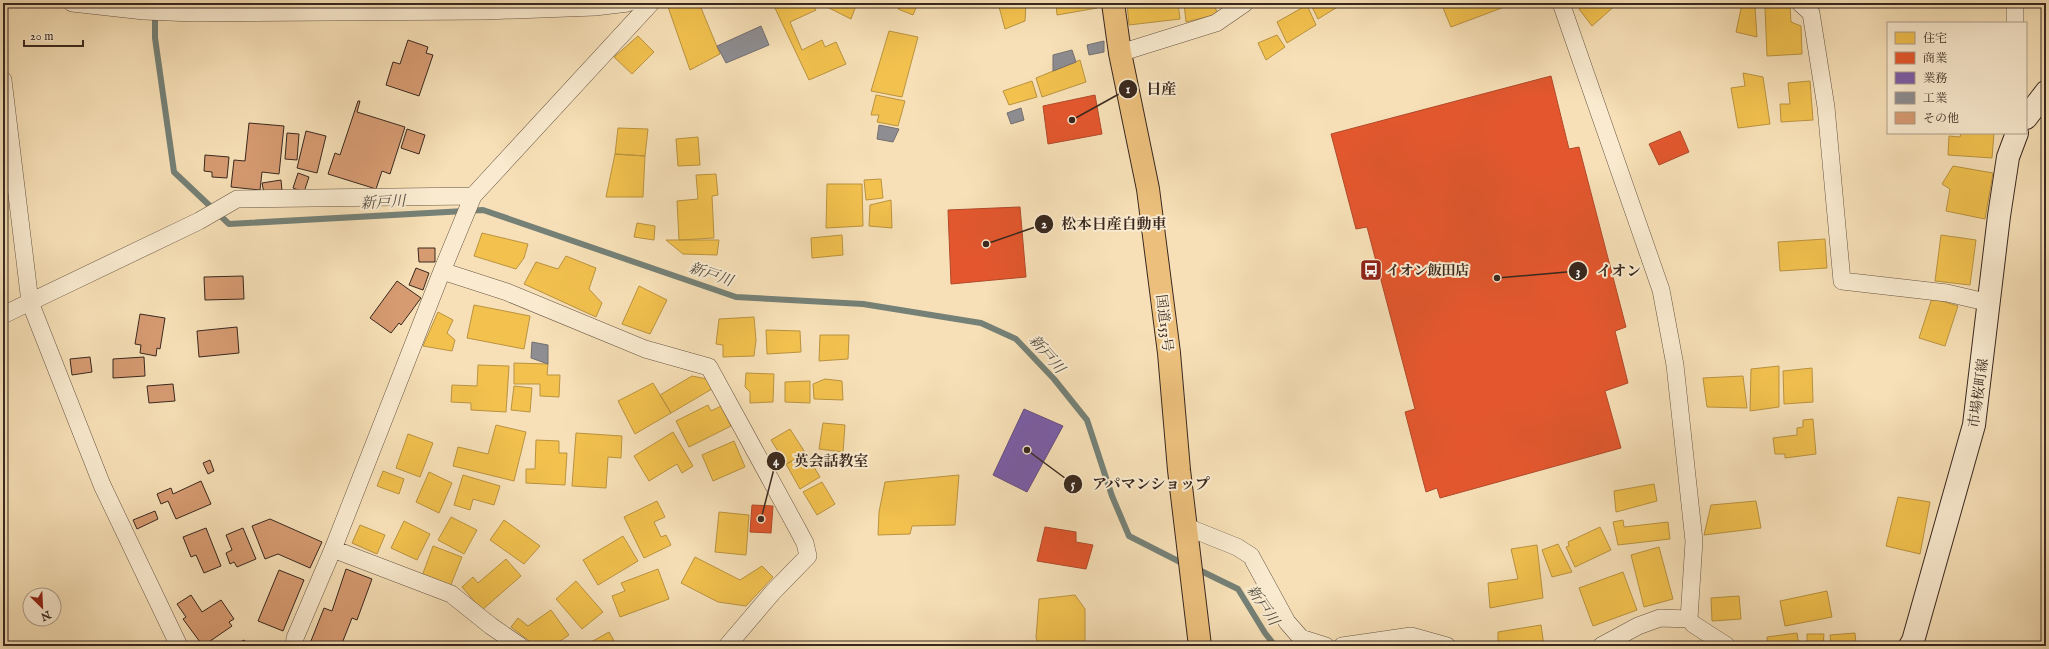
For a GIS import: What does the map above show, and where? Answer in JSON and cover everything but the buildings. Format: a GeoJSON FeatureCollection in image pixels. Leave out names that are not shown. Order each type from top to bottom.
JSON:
{"type":"FeatureCollection","features":[{"type":"Feature","properties":{"kind":"highway","name":"国道153号"},"geometry":{"type":"LineString","coordinates":[[1113,3],[1120,53],[1148,190],[1169,353],[1179,470],[1188,534],[1200,646]]}},
{"type":"Feature","properties":{"kind":"main road"},"geometry":{"type":"LineString","coordinates":[[2027,117],[2046,92]]}},
{"type":"Feature","properties":{"kind":"main road","name":"市場桜町線"},"geometry":{"type":"LineString","coordinates":[[1910,646],[1913,641],[1974,425],[1990,303],[1999,216],[2007,164],[2017,134]]}},
{"type":"Feature","properties":{"kind":"street"},"geometry":{"type":"LineString","coordinates":[[72,3],[170,13],[288,8],[485,11],[595,7],[628,3]]}},
{"type":"Feature","properties":{"kind":"street"},"geometry":{"type":"LineString","coordinates":[[294,646],[295,638],[333,550],[472,198],[651,3]]}},
{"type":"Feature","properties":{"kind":"street"},"geometry":{"type":"LineString","coordinates":[[1120,53],[1216,23],[1245,3]]}},
{"type":"Feature","properties":{"kind":"street"},"geometry":{"type":"LineString","coordinates":[[1561,3],[1661,290],[1675,365],[1694,541],[1689,619],[1693,624],[1727,646]]}},
{"type":"Feature","properties":{"kind":"street"},"geometry":{"type":"LineString","coordinates":[[1800,3],[1811,13],[1826,107],[1842,282],[1947,293],[1990,303]]}},
{"type":"Feature","properties":{"kind":"street"},"geometry":{"type":"LineString","coordinates":[[2015,3],[2015,22]]}},
{"type":"Feature","properties":{"kind":"street"},"geometry":{"type":"LineString","coordinates":[[3,80],[30,302],[102,485],[179,646]]}},
{"type":"Feature","properties":{"kind":"street"},"geometry":{"type":"LineString","coordinates":[[3,315],[199,221],[237,199],[472,198]]}},
{"type":"Feature","properties":{"kind":"street"},"geometry":{"type":"LineString","coordinates":[[442,271],[507,292],[645,350],[709,368],[797,528],[805,544],[808,556],[773,592],[727,646]]}},
{"type":"Feature","properties":{"kind":"street"},"geometry":{"type":"LineString","coordinates":[[1188,534],[1236,547],[1251,556],[1287,622],[1301,638],[1326,646]]}},
{"type":"Feature","properties":{"kind":"street"},"geometry":{"type":"LineString","coordinates":[[333,550],[451,594],[491,626],[520,646]]}},
{"type":"Feature","properties":{"kind":"street"},"geometry":{"type":"LineString","coordinates":[[1601,646],[1638,626],[1660,618],[1689,619]]}},
{"type":"Feature","properties":{"kind":"street"},"geometry":{"type":"LineString","coordinates":[[1342,646],[1410,636],[1447,646]]}},
{"type":"Feature","properties":{"kind":"waterway","name":"新戸川"},"geometry":{"type":"LineString","coordinates":[[155,12],[155,38],[174,172],[229,224],[483,210],[736,297],[863,304],[981,323],[1016,339],[1054,379],[1087,420],[1112,496],[1129,536],[1186,565]]}},
{"type":"Feature","properties":{"kind":"waterway","name":"新戸川"},"geometry":{"type":"LineString","coordinates":[[1195,568],[1238,589],[1265,633],[1275,646]]}},
{"type":"Feature","properties":{"kind":"place","name":"日産"},"geometry":{"type":"Point","coordinates":[1072,120]}},
{"type":"Feature","properties":{"kind":"place","name":"松本日産自動車"},"geometry":{"type":"Point","coordinates":[986,244]}},
{"type":"Feature","properties":{"kind":"place","name":"イオン飯田店"},"geometry":{"type":"Point","coordinates":[1371,270]}},
{"type":"Feature","properties":{"kind":"place","name":"イオン"},"geometry":{"type":"Point","coordinates":[1497,278]}},
{"type":"Feature","properties":{"kind":"place","name":"アパマンショップ"},"geometry":{"type":"Point","coordinates":[1027,450]}},
{"type":"Feature","properties":{"kind":"place","name":"英会話教室"},"geometry":{"type":"Point","coordinates":[761,519]}}]}
